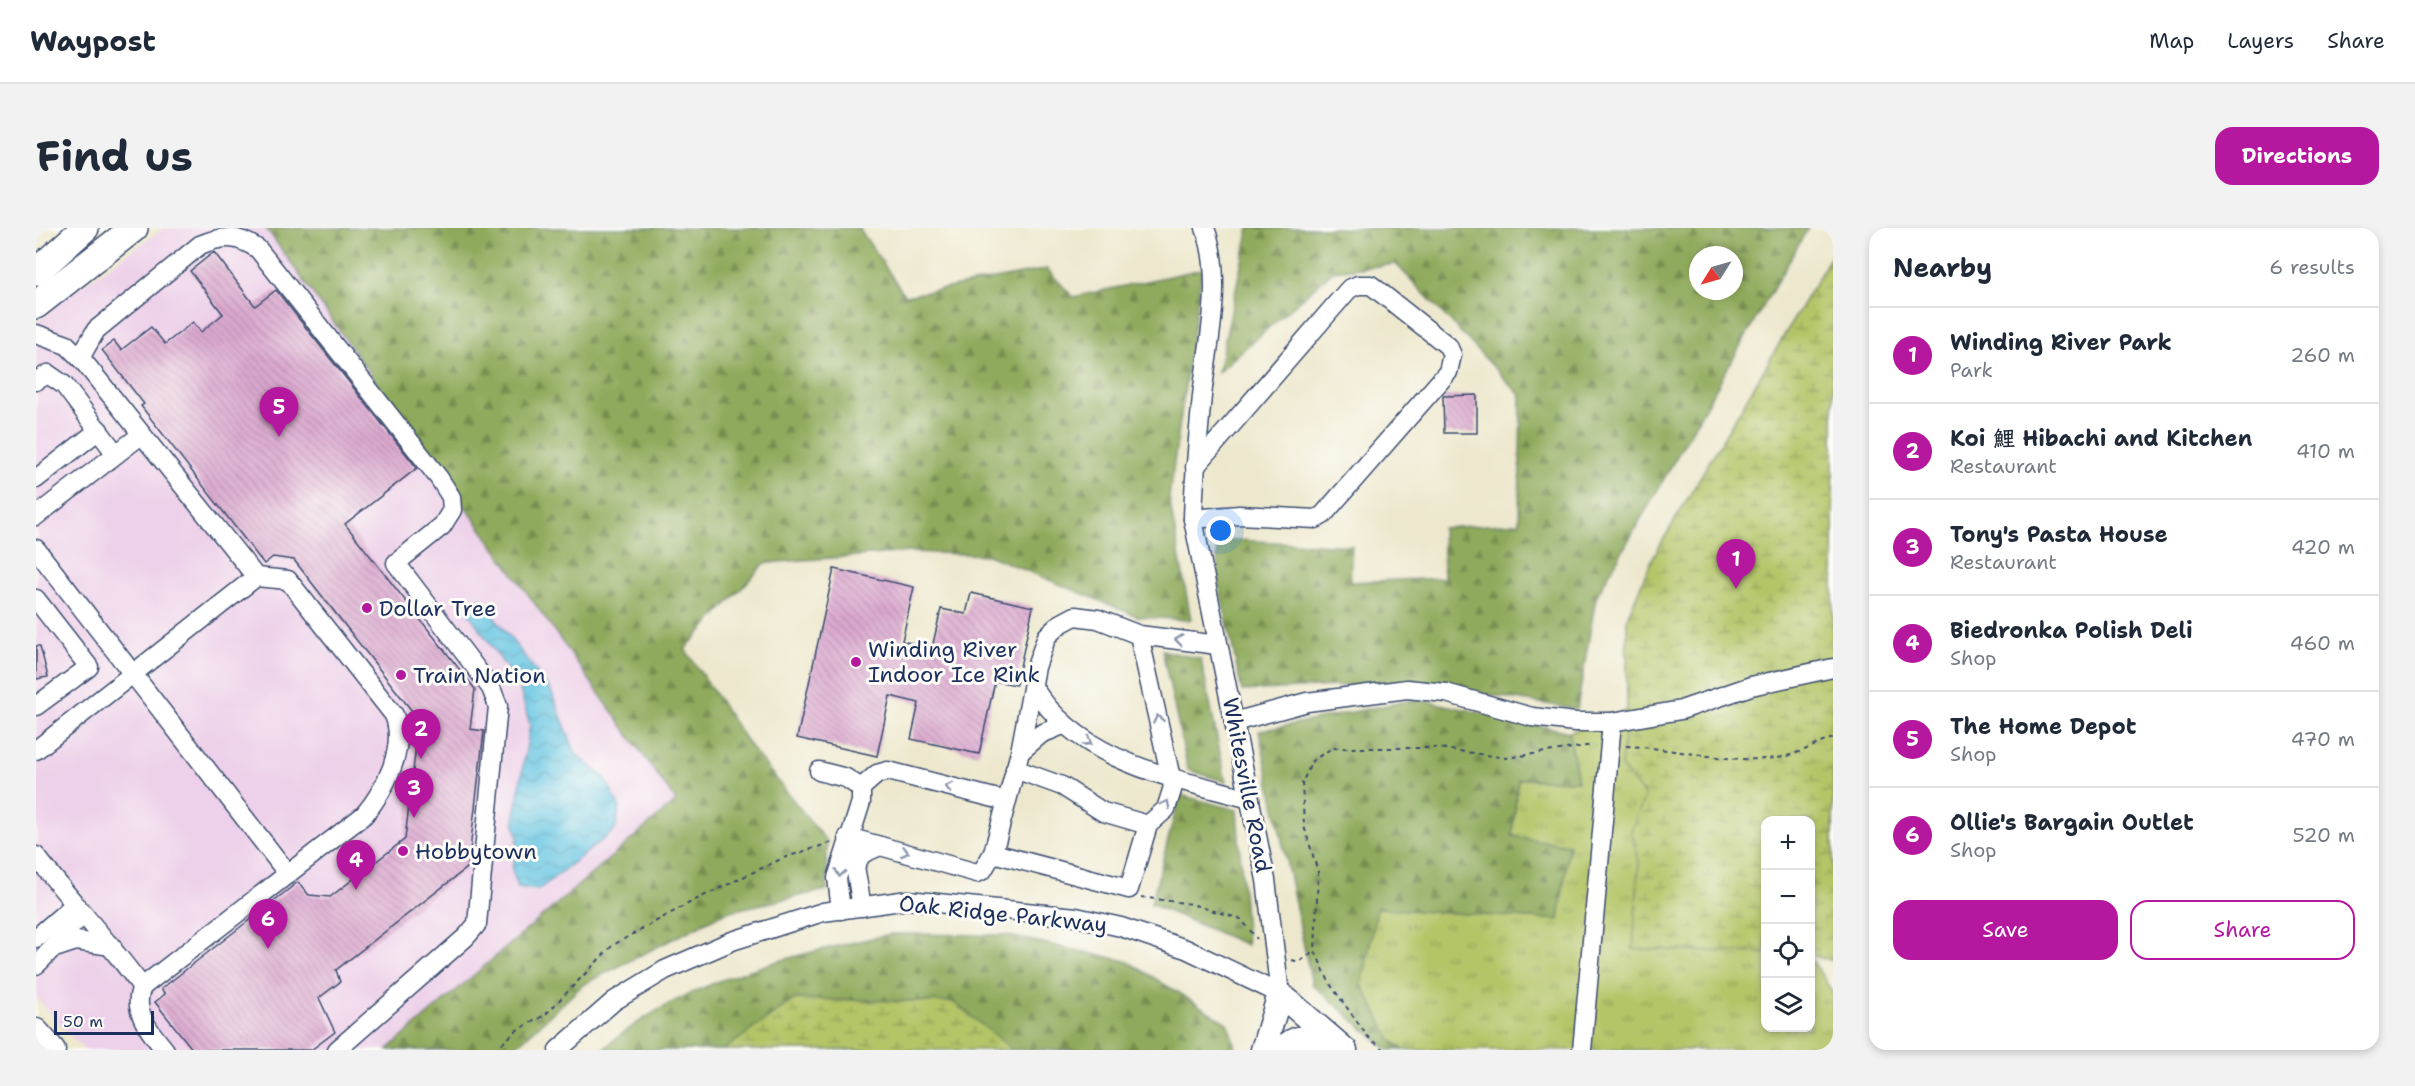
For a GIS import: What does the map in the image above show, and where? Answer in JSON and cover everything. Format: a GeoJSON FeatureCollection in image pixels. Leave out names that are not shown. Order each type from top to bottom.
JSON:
{"type":"FeatureCollection","features":[{"type":"Feature","properties":{"kind":"highway"},"geometry":{"type":"LineString","coordinates":[[36,305],[46,279],[85,228]]}},
{"type":"Feature","properties":{"kind":"highway"},"geometry":{"type":"LineString","coordinates":[[46,279],[134,228]]}},
{"type":"Feature","properties":{"kind":"main road"},"geometry":{"type":"LineString","coordinates":[[46,279],[121,228]]}},
{"type":"Feature","properties":{"kind":"main road","name":"Oak Ridge Parkway"},"geometry":{"type":"LineString","coordinates":[[1280,994],[1340,1046]]}},
{"type":"Feature","properties":{"kind":"main road","name":"Whitesville Road"},"geometry":{"type":"LineString","coordinates":[[1263,1050],[1280,994]]}},
{"type":"Feature","properties":{"kind":"main road"},"geometry":{"type":"LineString","coordinates":[[36,1031],[53,1050]]}},
{"type":"Feature","properties":{"kind":"main road"},"geometry":{"type":"LineString","coordinates":[[1282,1050],[1292,1040],[1304,1036],[1340,1046]]}},
{"type":"Feature","properties":{"kind":"street","name":"Whitesville Road"},"geometry":{"type":"LineString","coordinates":[[1205,228],[1212,248],[1213,305],[1195,467],[1192,519],[1266,880],[1280,994]]}},
{"type":"Feature","properties":{"kind":"street"},"geometry":{"type":"LineString","coordinates":[[80,358],[96,330],[200,245],[219,237],[247,242],[266,258],[439,478],[451,497],[452,510],[442,526],[396,563],[491,688],[498,706],[477,924],[457,945],[337,1050]]}},
{"type":"Feature","properties":{"kind":"street"},"geometry":{"type":"LineString","coordinates":[[1192,519],[1239,515],[1316,519],[1323,515],[1448,372],[1452,355],[1448,346],[1371,285],[1358,285],[1349,289],[1195,467]]}},
{"type":"Feature","properties":{"kind":"street"},"geometry":{"type":"LineString","coordinates":[[36,334],[67,345],[80,358],[256,577]]}},
{"type":"Feature","properties":{"kind":"street"},"geometry":{"type":"LineString","coordinates":[[36,381],[48,374],[56,377],[116,454]]}},
{"type":"Feature","properties":{"kind":"street"},"geometry":{"type":"LineString","coordinates":[[36,479],[99,430]]}},
{"type":"Feature","properties":{"kind":"street"},"geometry":{"type":"LineString","coordinates":[[36,516],[141,435]]}},
{"type":"Feature","properties":{"kind":"street"},"geometry":{"type":"LineString","coordinates":[[36,549],[288,874]]}},
{"type":"Feature","properties":{"kind":"street"},"geometry":{"type":"LineString","coordinates":[[38,742],[134,674],[256,577],[288,580],[394,715],[398,726],[393,766],[380,796],[364,815],[142,987],[137,998],[138,1011],[165,1050]]}},
{"type":"Feature","properties":{"kind":"street"},"geometry":{"type":"LineString","coordinates":[[36,599],[89,667],[36,706]]}},
{"type":"Feature","properties":{"kind":"street"},"geometry":{"type":"LineString","coordinates":[[848,837],[977,873],[988,865],[1018,760],[1036,667],[1047,636],[1060,624],[1075,616],[1098,619],[1139,635],[1218,645]]}},
{"type":"Feature","properties":{"kind":"street"},"geometry":{"type":"LineString","coordinates":[[993,853],[1129,889],[1148,825],[1166,809],[1173,787],[1139,635]]}},
{"type":"Feature","properties":{"kind":"street"},"geometry":{"type":"LineString","coordinates":[[1234,722],[1307,702],[1407,689],[1446,693],[1532,717],[1575,722],[1612,722],[1681,710],[1751,686],[1833,668]]}},
{"type":"Feature","properties":{"kind":"street"},"geometry":{"type":"LineString","coordinates":[[1033,687],[1046,708],[1063,725],[1101,751],[1169,777],[1250,799]]}},
{"type":"Feature","properties":{"kind":"street"},"geometry":{"type":"LineString","coordinates":[[1582,1050],[1612,722]]}},
{"type":"Feature","properties":{"kind":"street"},"geometry":{"type":"LineString","coordinates":[[1018,760],[1032,740],[1063,725]]}},
{"type":"Feature","properties":{"kind":"street"},"geometry":{"type":"LineString","coordinates":[[1018,760],[1103,812],[1148,825]]}},
{"type":"Feature","properties":{"kind":"street"},"geometry":{"type":"LineString","coordinates":[[819,771],[846,778],[861,788]]}},
{"type":"Feature","properties":{"kind":"street"},"geometry":{"type":"LineString","coordinates":[[841,910],[837,878],[848,837],[861,802],[861,788],[877,774],[888,771],[1006,801]]}},
{"type":"Feature","properties":{"kind":"street"},"geometry":{"type":"LineString","coordinates":[[862,907],[855,866],[862,854],[880,846]]}},
{"type":"Feature","properties":{"kind":"street"},"geometry":{"type":"LineString","coordinates":[[36,855],[78,910],[112,946],[142,987]]}},
{"type":"Feature","properties":{"kind":"street","name":"Oak Ridge Parkway"},"geometry":{"type":"LineString","coordinates":[[558,1050],[614,1000],[665,970],[732,941],[823,912],[908,900],[1076,917],[1110,924],[1186,949],[1280,994]]}},
{"type":"Feature","properties":{"kind":"street"},"geometry":{"type":"LineString","coordinates":[[36,938],[78,910]]}},
{"type":"Feature","properties":{"kind":"street"},"geometry":{"type":"LineString","coordinates":[[55,948],[61,934],[78,910]]}},
{"type":"Feature","properties":{"kind":"street"},"geometry":{"type":"LineString","coordinates":[[36,965],[55,948],[76,941],[112,946]]}},
{"type":"Feature","properties":{"kind":"path"},"geometry":{"type":"LineString","coordinates":[[1384,1050],[1368,1037],[1330,984],[1315,951],[1318,872],[1304,826],[1302,783],[1312,760],[1332,748],[1439,748],[1506,758],[1594,744],[1663,748],[1743,759],[1779,758],[1833,738]]}},
{"type":"Feature","properties":{"kind":"path"},"geometry":{"type":"LineString","coordinates":[[495,1050],[517,1030],[545,1015],[613,945],[693,901],[783,858],[848,837]]}},
{"type":"Feature","properties":{"kind":"path"},"geometry":{"type":"LineString","coordinates":[[1132,896],[1191,904],[1241,919],[1250,927],[1259,944],[1274,954],[1299,962],[1315,951]]}},
{"type":"Feature","properties":{"kind":"shaded area"},"geometry":{"type":"Polygon","coordinates":[[[164,228],[266,228],[676,801],[387,1050],[84,1050],[36,998],[36,323],[61,300],[164,228]]]}},
{"type":"Feature","properties":{"kind":"green space"},"geometry":{"type":"Polygon","coordinates":[[[266,228],[859,228],[905,296],[1047,269],[1073,297],[1202,269],[1169,498],[1191,620],[1139,617],[988,555],[910,552],[765,563],[685,649],[749,745],[827,842],[827,890],[726,912],[584,984],[512,1050],[387,1050],[676,801],[266,228]]]}},
{"type":"Feature","properties":{"kind":"green space"},"geometry":{"type":"Polygon","coordinates":[[[1249,228],[1808,228],[1596,597],[1577,709],[1409,682],[1242,691],[1219,585],[1216,539],[1352,546],[1350,582],[1444,578],[1442,528],[1519,523],[1521,396],[1396,264],[1333,271],[1218,372],[1249,228]]]}},
{"type":"Feature","properties":{"kind":"green space"},"geometry":{"type":"Polygon","coordinates":[[[1833,253],[1833,961],[1815,956],[1815,816],[1761,816],[1761,1032],[1815,1032],[1815,965],[1833,993],[1833,1050],[1404,1050],[1391,1040],[1362,985],[1376,908],[1512,836],[1518,779],[1578,781],[1569,732],[1627,710],[1627,618],[1652,559],[1833,253]]]}},
{"type":"Feature","properties":{"kind":"green space"},"geometry":{"type":"Polygon","coordinates":[[[1833,253],[1833,961],[1815,956],[1815,816],[1761,816],[1761,953],[1633,949],[1639,861],[1631,831],[1645,796],[1621,766],[1627,710],[1627,618],[1652,559],[1833,253]]]}},
{"type":"Feature","properties":{"kind":"green space"},"geometry":{"type":"Polygon","coordinates":[[[1162,650],[1201,659],[1226,782],[1188,770],[1162,650]]]}},
{"type":"Feature","properties":{"kind":"green space"},"geometry":{"type":"Polygon","coordinates":[[[1417,699],[1569,732],[1578,781],[1518,779],[1512,836],[1569,845],[1559,920],[1377,908],[1362,985],[1391,1040],[1404,1050],[1388,1050],[1312,984],[1259,731],[1417,699]]]}},
{"type":"Feature","properties":{"kind":"green space"},"geometry":{"type":"Polygon","coordinates":[[[1180,795],[1237,810],[1247,945],[1151,904],[1180,795]]]}},
{"type":"Feature","properties":{"kind":"green space"},"geometry":{"type":"Polygon","coordinates":[[[891,934],[1005,935],[1127,961],[1227,1023],[1237,1050],[1013,1050],[953,1002],[795,999],[724,1050],[602,1050],[633,1026],[666,1005],[702,988],[776,962],[891,934]]]}},
{"type":"Feature","properties":{"kind":"green space"},"geometry":{"type":"Polygon","coordinates":[[[795,999],[953,1002],[1013,1050],[724,1050],[795,999]]]}},
{"type":"Feature","properties":{"kind":"water"},"geometry":{"type":"Polygon","coordinates":[[[480,598],[551,691],[576,754],[605,778],[620,808],[615,830],[538,890],[518,887],[512,870],[518,837],[514,820],[530,725],[519,686],[466,609],[480,598]]]}},
{"type":"Feature","properties":{"kind":"building"},"geometry":{"type":"Polygon","coordinates":[[[214,252],[255,306],[276,290],[417,468],[345,524],[475,689],[470,729],[484,731],[468,867],[336,970],[340,982],[319,998],[335,1032],[311,1050],[193,1050],[155,1002],[165,994],[161,989],[298,882],[309,895],[330,897],[405,839],[419,720],[294,560],[273,557],[264,564],[141,406],[144,404],[102,350],[114,341],[121,350],[151,327],[165,344],[193,322],[201,332],[223,314],[190,271],[214,252]]]}},
{"type":"Feature","properties":{"kind":"building"},"geometry":{"type":"Polygon","coordinates":[[[1477,395],[1477,433],[1444,433],[1443,396],[1477,395]]]}},
{"type":"Feature","properties":{"kind":"building"},"geometry":{"type":"Polygon","coordinates":[[[834,569],[914,587],[902,641],[932,648],[941,609],[966,614],[971,593],[1033,607],[1016,685],[995,681],[979,754],[911,739],[919,703],[890,696],[877,756],[797,738],[834,569]]]}},
{"type":"Feature","properties":{"kind":"building"},"geometry":{"type":"Polygon","coordinates":[[[36,646],[40,646],[48,677],[36,679],[36,646]]]}},
{"type":"Feature","properties":{"kind":"place","name":"The Home Depot"},"geometry":{"type":"Point","coordinates":[279,437]}},
{"type":"Feature","properties":{"kind":"place","name":"Winding River Park"},"geometry":{"type":"Point","coordinates":[1736,589]}},
{"type":"Feature","properties":{"kind":"place","name":"Dollar Tree"},"geometry":{"type":"Point","coordinates":[367,608]}},
{"type":"Feature","properties":{"kind":"place","name":"Winding River Indoor Ice Rink"},"geometry":{"type":"Point","coordinates":[856,662]}},
{"type":"Feature","properties":{"kind":"place","name":"Train Nation"},"geometry":{"type":"Point","coordinates":[401,675]}},
{"type":"Feature","properties":{"kind":"place","name":"Koi 鯉 Hibachi and Kitchen"},"geometry":{"type":"Point","coordinates":[421,759]}},
{"type":"Feature","properties":{"kind":"place","name":"Tony's Pasta House"},"geometry":{"type":"Point","coordinates":[414,818]}},
{"type":"Feature","properties":{"kind":"place","name":"Hobbytown"},"geometry":{"type":"Point","coordinates":[403,851]}},
{"type":"Feature","properties":{"kind":"place","name":"Biedronka Polish Deli"},"geometry":{"type":"Point","coordinates":[356,890]}},
{"type":"Feature","properties":{"kind":"place","name":"Ollie's Bargain Outlet"},"geometry":{"type":"Point","coordinates":[268,949]}}]}
